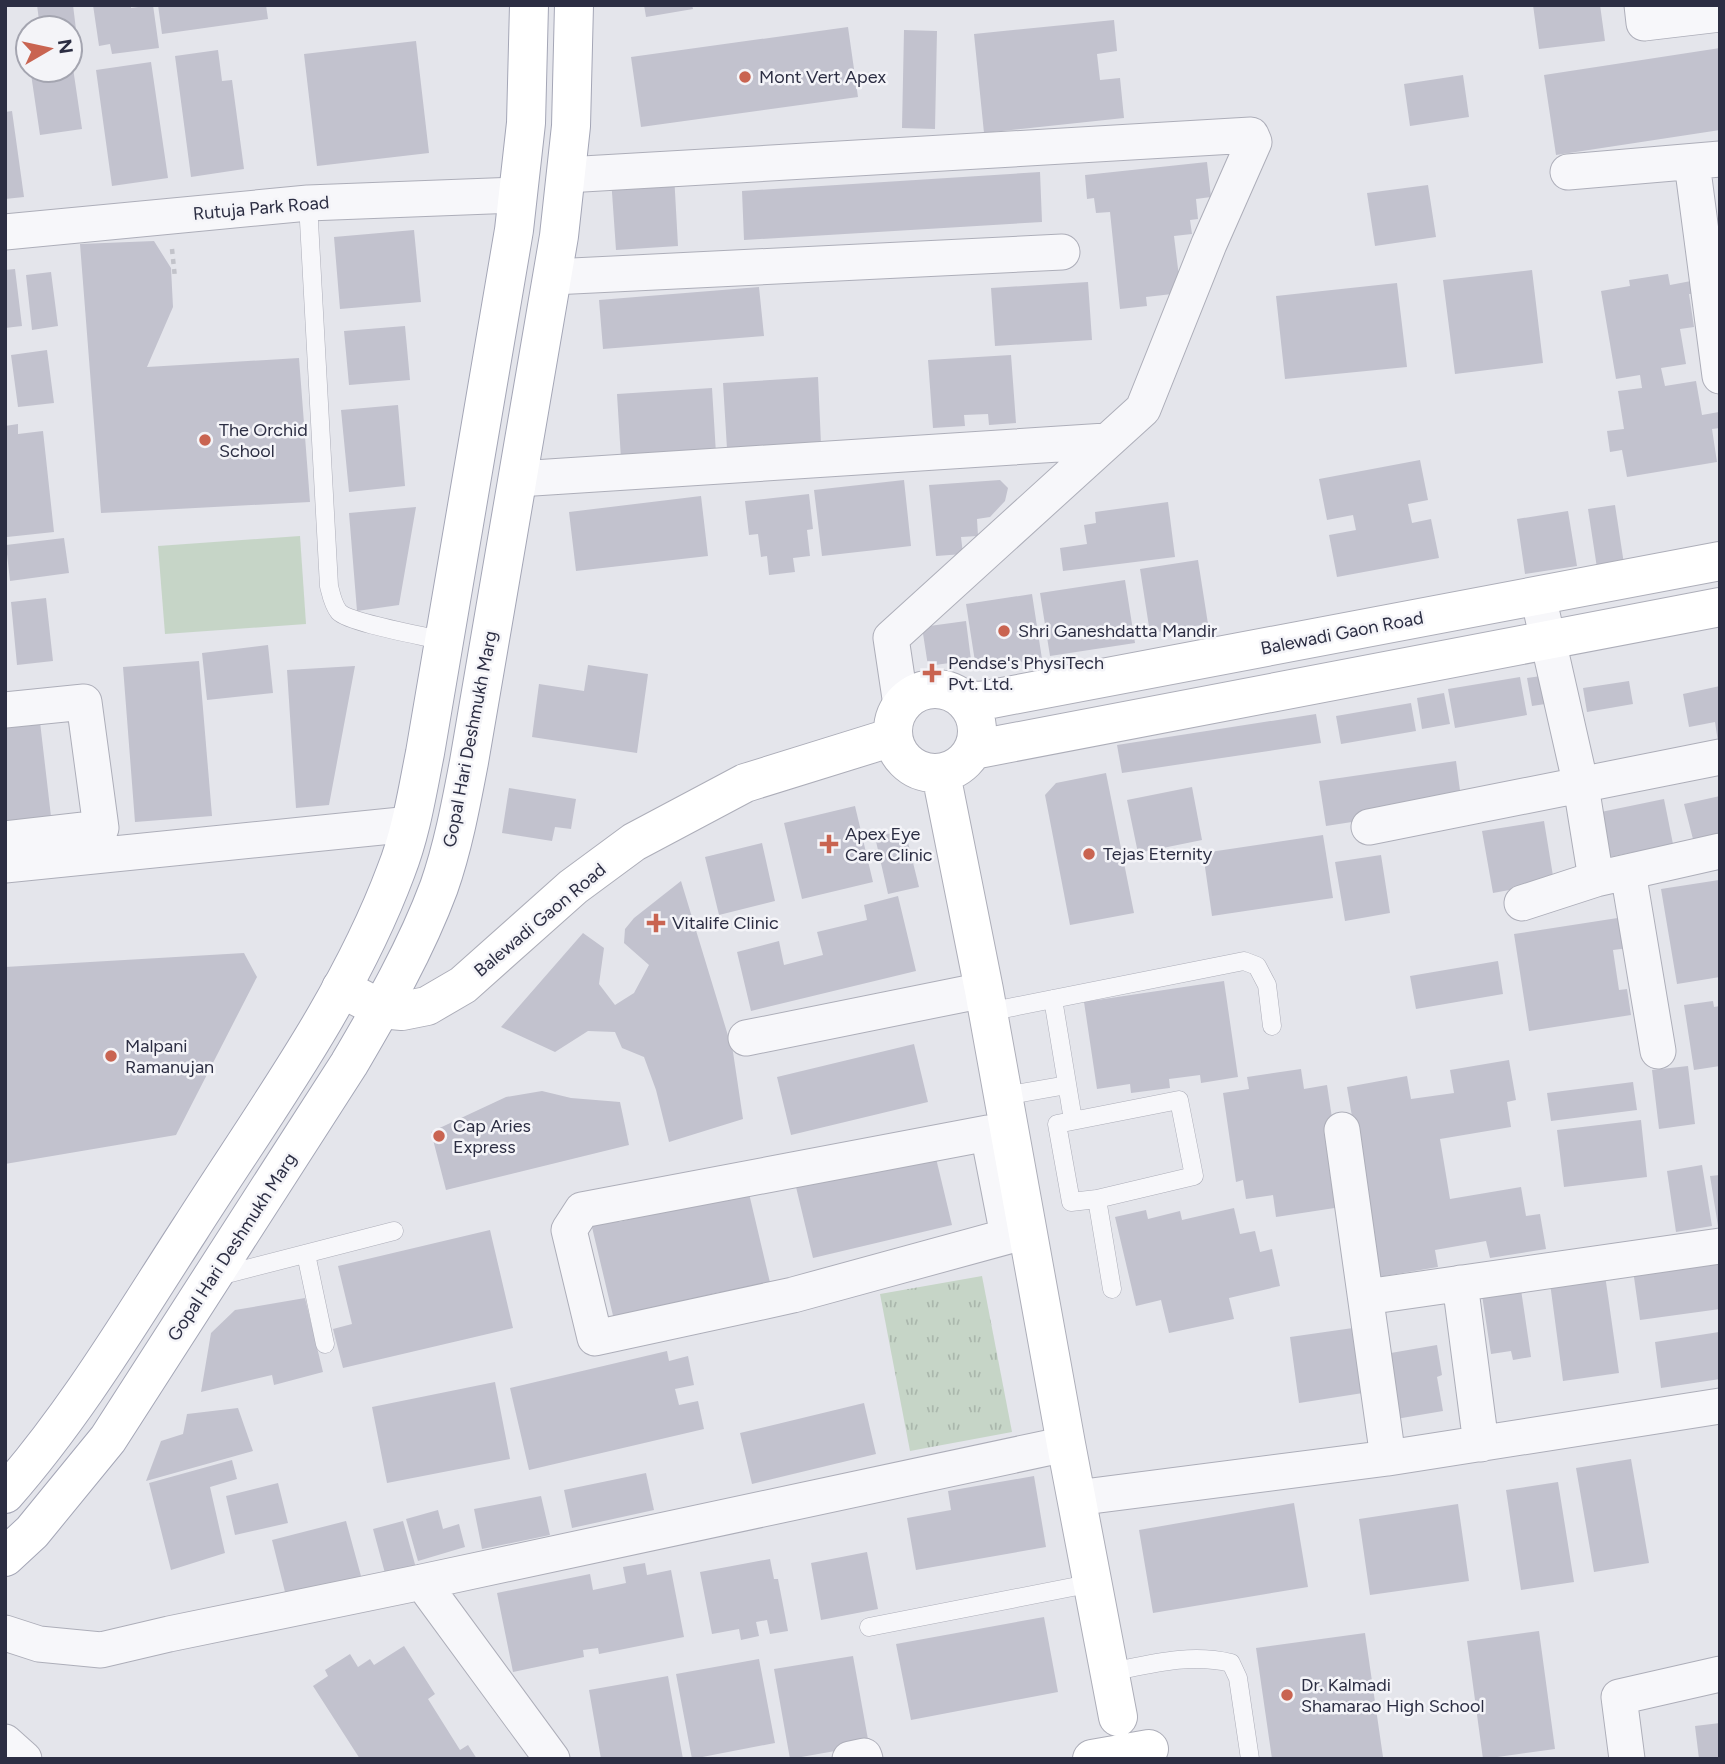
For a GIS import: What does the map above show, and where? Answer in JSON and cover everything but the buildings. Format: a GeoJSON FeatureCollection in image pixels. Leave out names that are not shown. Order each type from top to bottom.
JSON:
{"type":"FeatureCollection","features":[{"type":"Feature","properties":{"kind":"main road"},"geometry":{"type":"LineString","coordinates":[[10,1480],[72,1412],[310,1041],[341,988],[396,871],[411,824],[514,230],[526,122],[529,5]]}},
{"type":"Feature","properties":{"kind":"main road","name":"Gopal Hari Deshmukh Marg"},"geometry":{"type":"LineString","coordinates":[[5,1557],[32,1532],[108,1439],[349,1064],[381,1009],[439,886],[456,828],[467,775],[552,276],[571,126],[574,5]]}},
{"type":"Feature","properties":{"kind":"main road","name":"Balewadi Gaon Road"},"geometry":{"type":"LineString","coordinates":[[964,701],[981,701],[1720,561]]}},
{"type":"Feature","properties":{"kind":"main road"},"geometry":{"type":"LineString","coordinates":[[973,750],[1720,607]]}},
{"type":"Feature","properties":{"kind":"main road"},"geometry":{"type":"LineString","coordinates":[[929,688],[946,690],[972,709],[977,725],[976,742],[973,750],[957,768],[941,774],[924,773],[910,766],[898,752],[897,721],[913,694],[929,688]]}},
{"type":"Feature","properties":{"kind":"main road","name":"Balewadi Gaon Road"},"geometry":{"type":"LineString","coordinates":[[341,988],[381,1009],[402,1011],[427,1006],[463,985],[573,887],[634,842],[745,783],[897,721]]}},
{"type":"Feature","properties":{"kind":"main road"},"geometry":{"type":"LineString","coordinates":[[941,774],[1003,1096],[1018,1234],[1066,1444],[1118,1717],[1150,1754]]}},
{"type":"Feature","properties":{"kind":"main road"},"geometry":{"type":"LineString","coordinates":[[386,895],[432,904]]}},
{"type":"Feature","properties":{"kind":"main road"},"geometry":{"type":"LineString","coordinates":[[1118,1717],[1099,1758],[1150,1754]]}},
{"type":"Feature","properties":{"kind":"street"},"geometry":{"type":"LineString","coordinates":[[1642,5],[1644,23],[1720,14]]}},
{"type":"Feature","properties":{"kind":"street"},"geometry":{"type":"LineString","coordinates":[[566,175],[1251,135],[1254,142],[1209,244],[1158,409],[1106,441],[891,638],[897,721]]}},
{"type":"Feature","properties":{"kind":"street"},"geometry":{"type":"LineString","coordinates":[[1568,172],[1706,161],[1720,376]]}},
{"type":"Feature","properties":{"kind":"street","name":"Rutuja Park Road"},"geometry":{"type":"LineString","coordinates":[[5,232],[307,203],[518,195]]}},
{"type":"Feature","properties":{"kind":"street"},"geometry":{"type":"LineString","coordinates":[[552,276],[1062,252]]}},
{"type":"Feature","properties":{"kind":"street"},"geometry":{"type":"LineString","coordinates":[[518,479],[1106,441]]}},
{"type":"Feature","properties":{"kind":"street"},"geometry":{"type":"LineString","coordinates":[[1538,596],[1581,786],[1612,876],[1658,1051]]}},
{"type":"Feature","properties":{"kind":"street"},"geometry":{"type":"LineString","coordinates":[[5,710],[84,702],[101,828],[5,839]]}},
{"type":"Feature","properties":{"kind":"street"},"geometry":{"type":"LineString","coordinates":[[1369,827],[1720,757]]}},
{"type":"Feature","properties":{"kind":"street"},"geometry":{"type":"LineString","coordinates":[[5,865],[411,824]]}},
{"type":"Feature","properties":{"kind":"street"},"geometry":{"type":"LineString","coordinates":[[1522,903],[1612,876],[1720,851]]}},
{"type":"Feature","properties":{"kind":"street"},"geometry":{"type":"LineString","coordinates":[[746,1038],[986,1001]]}},
{"type":"Feature","properties":{"kind":"street"},"geometry":{"type":"LineString","coordinates":[[1342,1130],[1388,1458]]}},
{"type":"Feature","properties":{"kind":"street"},"geometry":{"type":"LineString","coordinates":[[988,1133],[1018,1234],[793,1295],[595,1338],[569,1230],[582,1210],[988,1133]]}},
{"type":"Feature","properties":{"kind":"street"},"geometry":{"type":"LineString","coordinates":[[1366,1297],[1720,1246]]}},
{"type":"Feature","properties":{"kind":"street"},"geometry":{"type":"LineString","coordinates":[[1460,1283],[1481,1444]]}},
{"type":"Feature","properties":{"kind":"street"},"geometry":{"type":"LineString","coordinates":[[1076,1498],[1388,1458],[1720,1406]]}},
{"type":"Feature","properties":{"kind":"street"},"geometry":{"type":"LineString","coordinates":[[5,1633],[38,1644],[101,1650],[1066,1444]]}},
{"type":"Feature","properties":{"kind":"street"},"geometry":{"type":"LineString","coordinates":[[422,1582],[552,1759]]}},
{"type":"Feature","properties":{"kind":"street"},"geometry":{"type":"LineString","coordinates":[[1627,1759],[1619,1697],[1720,1674]]}},
{"type":"Feature","properties":{"kind":"street"},"geometry":{"type":"LineString","coordinates":[[5,1742],[24,1759]]}},
{"type":"Feature","properties":{"kind":"street"},"geometry":{"type":"LineString","coordinates":[[850,1759],[864,1756],[865,1759]]}},
{"type":"Feature","properties":{"kind":"lane"},"geometry":{"type":"LineString","coordinates":[[307,203],[328,573],[333,600],[340,613],[358,620],[444,641]]}},
{"type":"Feature","properties":{"kind":"lane"},"geometry":{"type":"LineString","coordinates":[[986,1001],[1052,999],[1244,961],[1257,966],[1267,985],[1272,1026]]}},
{"type":"Feature","properties":{"kind":"lane"},"geometry":{"type":"LineString","coordinates":[[1052,999],[1073,1120]]}},
{"type":"Feature","properties":{"kind":"lane"},"geometry":{"type":"LineString","coordinates":[[1003,1096],[1067,1085]]}},
{"type":"Feature","properties":{"kind":"lane"},"geometry":{"type":"LineString","coordinates":[[1179,1100],[1194,1176],[1097,1199],[1071,1202],[1057,1124],[1073,1120],[1179,1100]]}},
{"type":"Feature","properties":{"kind":"lane"},"geometry":{"type":"LineString","coordinates":[[1097,1199],[1111,1289]]}},
{"type":"Feature","properties":{"kind":"lane"},"geometry":{"type":"LineString","coordinates":[[212,1278],[394,1231]]}},
{"type":"Feature","properties":{"kind":"lane"},"geometry":{"type":"LineString","coordinates":[[306,1254],[325,1344]]}},
{"type":"Feature","properties":{"kind":"lane"},"geometry":{"type":"LineString","coordinates":[[869,1627],[1093,1583]]}},
{"type":"Feature","properties":{"kind":"lane"},"geometry":{"type":"LineString","coordinates":[[1111,1672],[1173,1659],[1219,1660],[1231,1663],[1238,1678],[1250,1759]]}},
{"type":"Feature","properties":{"kind":"path"},"geometry":{"type":"LineString","coordinates":[[172,244],[175,278]]}},
{"type":"Feature","properties":{"kind":"green space"},"geometry":{"type":"Polygon","coordinates":[[[300,536],[306,624],[165,634],[158,546],[300,536]]]}},
{"type":"Feature","properties":{"kind":"green space"},"geometry":{"type":"Polygon","coordinates":[[[982,1276],[1012,1432],[910,1451],[880,1294],[982,1276]]]}},
{"type":"Feature","properties":{"kind":"place","name":"Mont Vert Apex"},"geometry":{"type":"Point","coordinates":[745,77]}},
{"type":"Feature","properties":{"kind":"place","name":"The Orchid School"},"geometry":{"type":"Point","coordinates":[205,440]}},
{"type":"Feature","properties":{"kind":"place","name":"Shri Ganeshdatta Mandir"},"geometry":{"type":"Point","coordinates":[1004,631]}},
{"type":"Feature","properties":{"kind":"place","name":"Pendse's PhysiTech Pvt. Ltd."},"geometry":{"type":"Point","coordinates":[932,673]}},
{"type":"Feature","properties":{"kind":"place","name":"Apex Eye Care Clinic"},"geometry":{"type":"Point","coordinates":[829,844]}},
{"type":"Feature","properties":{"kind":"place","name":"Tejas Eternity"},"geometry":{"type":"Point","coordinates":[1089,854]}},
{"type":"Feature","properties":{"kind":"place","name":"Vitalife Clinic"},"geometry":{"type":"Point","coordinates":[656,923]}},
{"type":"Feature","properties":{"kind":"place","name":"Malpani Ramanujan"},"geometry":{"type":"Point","coordinates":[111,1056]}},
{"type":"Feature","properties":{"kind":"place","name":"Cap Aries Express"},"geometry":{"type":"Point","coordinates":[439,1136]}},
{"type":"Feature","properties":{"kind":"place","name":"Dr. Kalmadi Shamarao High School"},"geometry":{"type":"Point","coordinates":[1287,1695]}}]}
